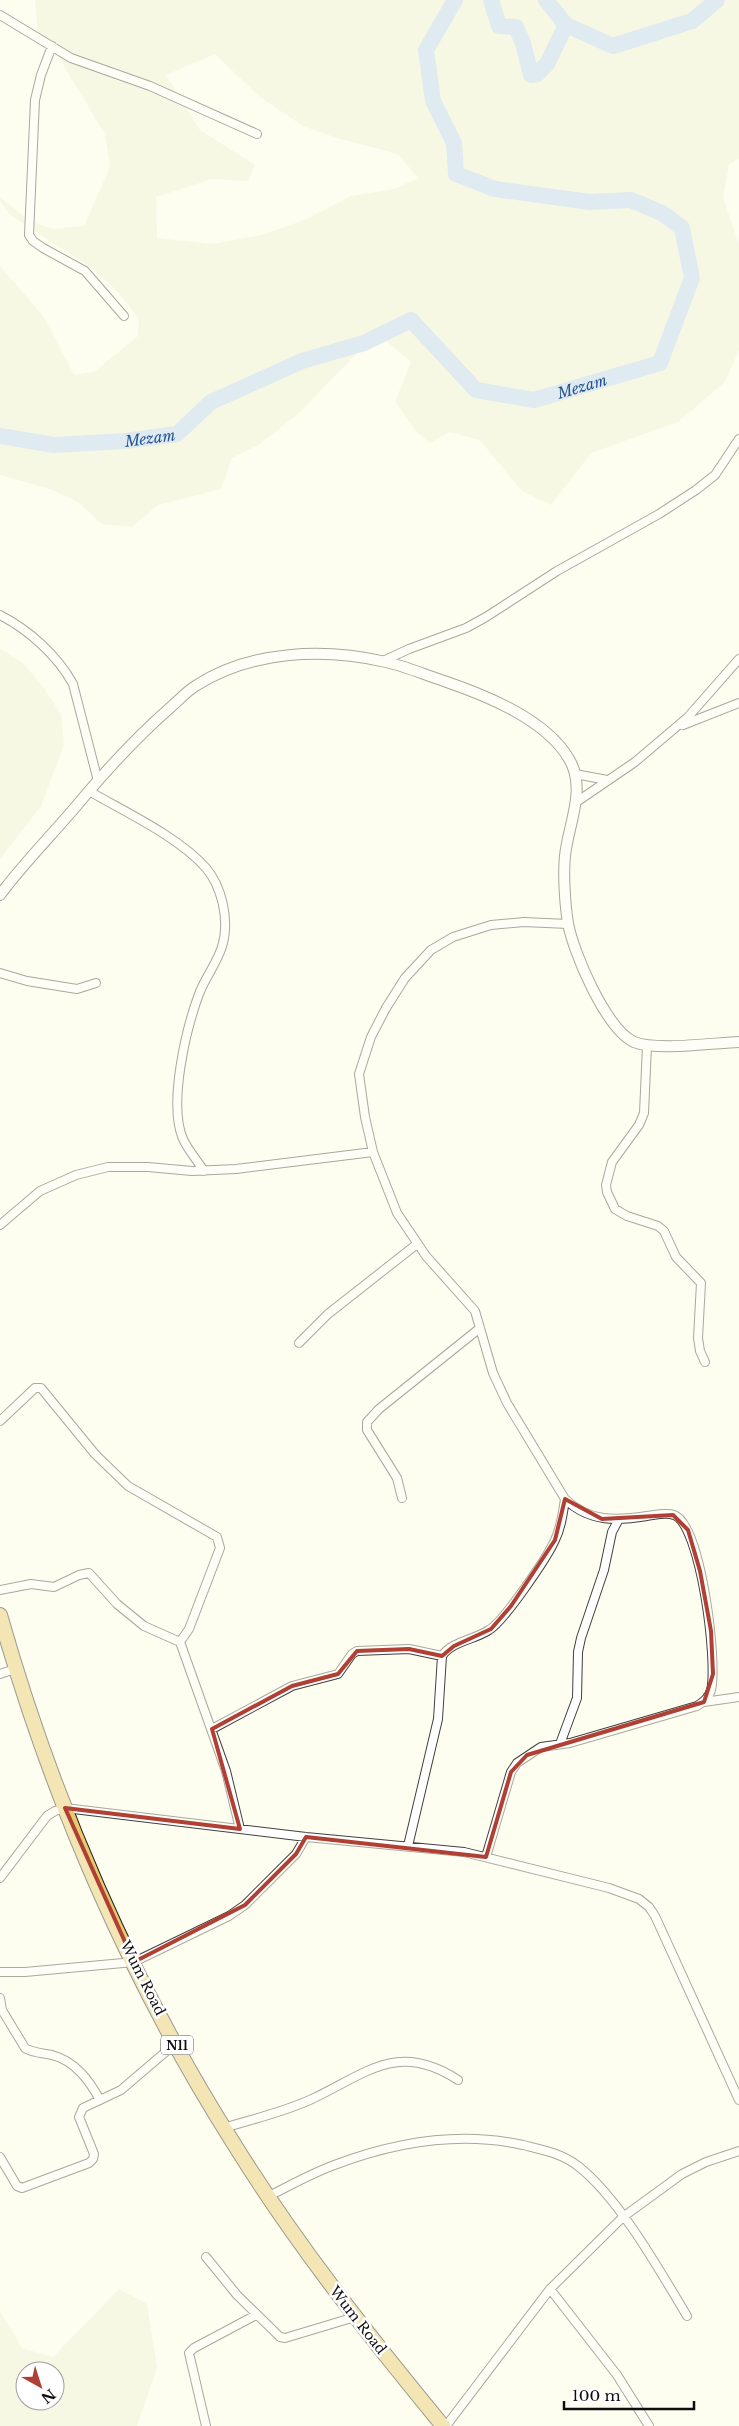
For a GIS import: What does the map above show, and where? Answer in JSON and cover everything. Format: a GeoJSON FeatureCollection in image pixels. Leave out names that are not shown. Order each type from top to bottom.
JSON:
{"type":"FeatureCollection","features":[{"type":"Feature","properties":{"kind":"highway","name":"Wum Road"},"geometry":{"type":"LineString","coordinates":[[0,1615],[15,1669],[65,1808],[134,1962],[176,2044],[224,2128],[269,2196],[355,2318],[444,2426]]}},
{"type":"Feature","properties":{"kind":"street"},"geometry":{"type":"LineString","coordinates":[[0,15],[71,58],[150,86],[257,134]]}},
{"type":"Feature","properties":{"kind":"street"},"geometry":{"type":"LineString","coordinates":[[52,46],[40,75],[35,100],[29,235],[42,248],[85,271],[124,316]]}},
{"type":"Feature","properties":{"kind":"street"},"geometry":{"type":"LineString","coordinates":[[382,661],[466,628],[557,571],[659,514],[715,475],[739,439]]}},
{"type":"Feature","properties":{"kind":"street"},"geometry":{"type":"LineString","coordinates":[[0,615],[34,639],[66,672],[73,684],[98,781]]}},
{"type":"Feature","properties":{"kind":"street"},"geometry":{"type":"LineString","coordinates":[[0,895],[16,874],[98,781],[161,715],[196,686],[216,675],[284,654],[333,654],[382,661],[479,693],[526,716],[556,743],[569,758],[575,774],[577,792],[564,858],[568,924],[582,966],[599,1001],[619,1031],[632,1041],[647,1046],[739,1042]]}},
{"type":"Feature","properties":{"kind":"street"},"geometry":{"type":"LineString","coordinates":[[575,803],[635,762],[688,717],[739,659]]}},
{"type":"Feature","properties":{"kind":"street"},"geometry":{"type":"LineString","coordinates":[[675,728],[739,704]]}},
{"type":"Feature","properties":{"kind":"street"},"geometry":{"type":"LineString","coordinates":[[575,774],[607,780]]}},
{"type":"Feature","properties":{"kind":"street"},"geometry":{"type":"LineString","coordinates":[[89,791],[168,837],[206,868],[220,892],[225,920],[223,944],[199,994],[185,1044],[178,1086],[178,1115],[183,1138],[204,1171]]}},
{"type":"Feature","properties":{"kind":"street"},"geometry":{"type":"LineString","coordinates":[[486,1857],[511,1772],[517,1763],[541,1747],[647,1722],[697,1706],[710,1695],[714,1674],[711,1631],[700,1571],[688,1530],[681,1520],[674,1515],[609,1519],[589,1516],[565,1499],[506,1403],[493,1373],[474,1311],[417,1244],[397,1213],[373,1152],[365,1117],[360,1074],[371,1037],[405,978],[431,950],[453,937],[491,925],[524,922],[568,924]]}},
{"type":"Feature","properties":{"kind":"street"},"geometry":{"type":"LineString","coordinates":[[0,973],[27,981],[71,988],[96,983]]}},
{"type":"Feature","properties":{"kind":"street"},"geometry":{"type":"LineString","coordinates":[[647,1046],[644,1114],[639,1125],[612,1162],[606,1185],[607,1192],[616,1209],[627,1216],[658,1226],[664,1231],[676,1257],[701,1283],[698,1338],[700,1351],[705,1362]]}},
{"type":"Feature","properties":{"kind":"street"},"geometry":{"type":"LineString","coordinates":[[0,1225],[40,1191],[76,1175],[108,1167],[148,1167],[204,1171],[373,1152]]}},
{"type":"Feature","properties":{"kind":"street"},"geometry":{"type":"LineString","coordinates":[[299,1343],[328,1314],[417,1244]]}},
{"type":"Feature","properties":{"kind":"street"},"geometry":{"type":"LineString","coordinates":[[402,1498],[397,1478],[367,1430],[367,1422],[379,1409],[480,1328]]}},
{"type":"Feature","properties":{"kind":"street"},"geometry":{"type":"LineString","coordinates":[[0,1420],[35,1388],[41,1388],[95,1454],[128,1486],[216,1537],[220,1548],[189,1628],[180,1642]]}},
{"type":"Feature","properties":{"kind":"street"},"geometry":{"type":"LineString","coordinates":[[408,1846],[438,1719],[442,1656],[454,1646],[490,1629],[511,1606],[555,1540],[565,1499]]}},
{"type":"Feature","properties":{"kind":"street"},"geometry":{"type":"LineString","coordinates":[[609,1519],[612,1532]]}},
{"type":"Feature","properties":{"kind":"street"},"geometry":{"type":"LineString","coordinates":[[560,1744],[577,1698],[579,1645],[604,1570],[612,1532],[619,1519]]}},
{"type":"Feature","properties":{"kind":"street"},"geometry":{"type":"LineString","coordinates":[[0,1590],[31,1584],[54,1587],[79,1574],[89,1573],[117,1604],[144,1626],[180,1642],[226,1771],[240,1829]]}},
{"type":"Feature","properties":{"kind":"street"},"geometry":{"type":"LineString","coordinates":[[212,1729],[292,1686],[338,1674],[352,1654],[357,1651],[409,1649],[442,1656]]}},
{"type":"Feature","properties":{"kind":"street"},"geometry":{"type":"LineString","coordinates":[[0,1674],[15,1669]]}},
{"type":"Feature","properties":{"kind":"street"},"geometry":{"type":"LineString","coordinates":[[704,1702],[739,1697]]}},
{"type":"Feature","properties":{"kind":"street"},"geometry":{"type":"LineString","coordinates":[[0,1878],[47,1816],[65,1808],[306,1838],[464,1852],[609,1888],[639,1899],[649,1907],[683,1974],[739,2100]]}},
{"type":"Feature","properties":{"kind":"street"},"geometry":{"type":"LineString","coordinates":[[0,1972],[26,1972],[134,1962],[229,1916],[245,1905],[296,1854],[306,1838]]}},
{"type":"Feature","properties":{"kind":"street"},"geometry":{"type":"LineString","coordinates":[[0,1998],[2,2010],[25,2048],[68,2061],[90,2082],[100,2100]]}},
{"type":"Feature","properties":{"kind":"street"},"geometry":{"type":"LineString","coordinates":[[0,2157],[17,2186],[22,2188],[89,2163],[93,2159],[94,2154],[78,2117],[79,2111],[121,2090],[176,2044]]}},
{"type":"Feature","properties":{"kind":"street"},"geometry":{"type":"LineString","coordinates":[[224,2128],[287,2109],[313,2099],[364,2072],[399,2062],[414,2061],[426,2064],[458,2080]]}},
{"type":"Feature","properties":{"kind":"street"},"geometry":{"type":"LineString","coordinates":[[269,2196],[336,2164],[388,2148],[459,2138],[507,2142],[559,2154],[579,2167],[596,2184],[623,2217],[659,2269],[687,2316]]}},
{"type":"Feature","properties":{"kind":"street"},"geometry":{"type":"LineString","coordinates":[[444,2426],[550,2289],[623,2217],[682,2174],[706,2162],[739,2151]]}},
{"type":"Feature","properties":{"kind":"street"},"geometry":{"type":"LineString","coordinates":[[206,2257],[256,2315],[274,2332],[285,2338],[355,2318]]}},
{"type":"Feature","properties":{"kind":"street"},"geometry":{"type":"LineString","coordinates":[[550,2289],[616,2375],[649,2426]]}},
{"type":"Feature","properties":{"kind":"street"},"geometry":{"type":"LineString","coordinates":[[206,2426],[189,2354],[194,2348],[256,2315]]}},
{"type":"Feature","properties":{"kind":"highlighted area"},"geometry":{"type":"Polygon","coordinates":[[[565,1499],[602,1519],[673,1515],[688,1530],[700,1571],[711,1631],[713,1674],[704,1702],[527,1755],[511,1772],[486,1857],[306,1837],[296,1854],[245,1905],[134,1962],[65,1808],[240,1829],[212,1729],[292,1686],[338,1674],[357,1651],[409,1649],[442,1656],[454,1646],[491,1629],[511,1606],[555,1540],[565,1499]]]}},
{"type":"Feature","properties":{"kind":"green space"},"geometry":{"type":"Polygon","coordinates":[[[35,0],[739,0],[739,158],[729,165],[723,198],[739,245],[739,350],[725,382],[678,422],[591,453],[551,505],[522,491],[480,440],[450,432],[430,443],[417,432],[395,402],[411,362],[384,339],[359,351],[299,413],[260,444],[232,458],[221,489],[158,505],[132,527],[102,524],[78,502],[50,489],[0,475],[0,266],[44,317],[74,375],[94,372],[138,336],[139,319],[117,291],[93,269],[9,214],[0,201],[0,197],[29,221],[53,229],[84,226],[110,167],[105,134],[52,46],[38,36],[35,0]],[[215,54],[166,75],[200,130],[255,165],[248,181],[212,179],[156,197],[157,238],[213,244],[262,235],[307,219],[351,196],[394,189],[418,178],[398,154],[337,138],[303,126],[260,97],[215,54]]]}},
{"type":"Feature","properties":{"kind":"green space"},"geometry":{"type":"Polygon","coordinates":[[[0,649],[23,663],[44,688],[61,714],[64,745],[41,806],[0,859],[0,649]]]}},
{"type":"Feature","properties":{"kind":"green space"},"geometry":{"type":"Polygon","coordinates":[[[119,2289],[147,2304],[157,2368],[137,2426],[0,2426],[0,2311],[22,2348],[53,2357],[119,2289]]]}},
{"type":"Feature","properties":{"kind":"waterway","name":"Mezam"},"geometry":{"type":"LineString","coordinates":[[0,436],[54,445],[125,441],[177,434],[211,402],[302,361],[364,343],[411,320],[476,390],[534,400],[660,363],[692,278],[682,228],[662,213],[631,200],[590,202],[495,189],[456,174],[454,143],[433,101],[426,50],[455,0]]}},
{"type":"Feature","properties":{"kind":"waterway","name":"Mezam"},"geometry":{"type":"LineString","coordinates":[[491,0],[499,26],[516,27],[523,43],[531,75],[537,74],[547,64],[566,25]]}},
{"type":"Feature","properties":{"kind":"waterway","name":"Mezam"},"geometry":{"type":"LineString","coordinates":[[546,0],[566,25],[613,46],[692,21],[717,0]]}}]}
